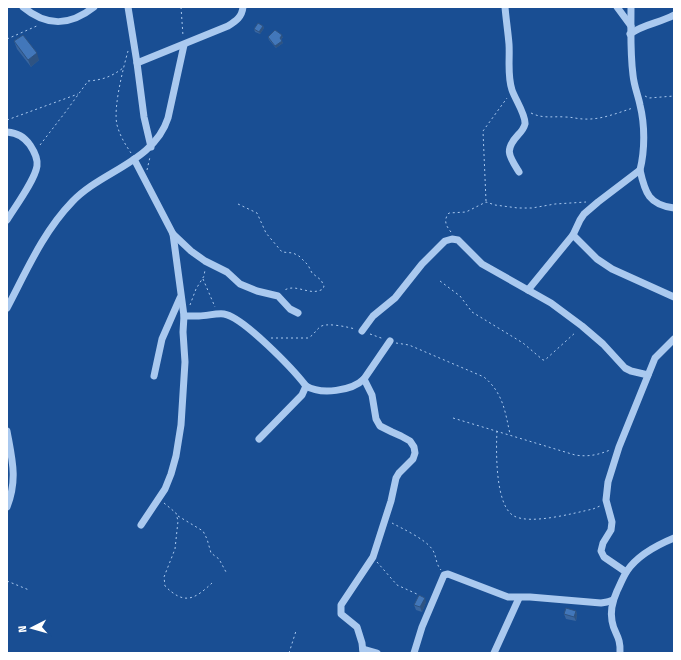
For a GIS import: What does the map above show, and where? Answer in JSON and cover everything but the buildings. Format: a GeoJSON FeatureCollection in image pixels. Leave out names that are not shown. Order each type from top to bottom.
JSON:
{"type":"FeatureCollection","features":[{"type":"Feature","properties":{"kind":"street"},"geometry":{"type":"LineString","coordinates":[[24,7],[38,18],[49,21],[65,22],[76,19],[94,7]]}},
{"type":"Feature","properties":{"kind":"street"},"geometry":{"type":"LineString","coordinates":[[128,7],[144,117],[151,147]]}},
{"type":"Feature","properties":{"kind":"street"},"geometry":{"type":"LineString","coordinates":[[137,63],[228,26],[238,20],[243,7]]}},
{"type":"Feature","properties":{"kind":"street"},"geometry":{"type":"LineString","coordinates":[[505,7],[509,46],[508,73],[512,92],[525,122],[522,130],[509,148],[509,152],[519,172]]}},
{"type":"Feature","properties":{"kind":"street"},"geometry":{"type":"LineString","coordinates":[[617,7],[631,26]]}},
{"type":"Feature","properties":{"kind":"street"},"geometry":{"type":"LineString","coordinates":[[631,7],[630,34],[633,76],[640,105],[643,133],[643,155],[640,170],[648,195],[654,202],[661,206],[674,208]]}},
{"type":"Feature","properties":{"kind":"street"},"geometry":{"type":"LineString","coordinates":[[630,34],[642,26],[674,15]]}},
{"type":"Feature","properties":{"kind":"street"},"geometry":{"type":"LineString","coordinates":[[7,308],[47,232],[70,203],[81,192],[151,147],[161,134],[167,123],[184,45]]}},
{"type":"Feature","properties":{"kind":"street"},"geometry":{"type":"LineString","coordinates":[[7,132],[21,136],[35,152],[37,165],[30,184],[7,220]]}},
{"type":"Feature","properties":{"kind":"street"},"geometry":{"type":"LineString","coordinates":[[134,159],[173,234],[191,251],[205,261],[227,272],[240,284],[265,294],[278,296],[290,309],[298,313]]}},
{"type":"Feature","properties":{"kind":"street"},"geometry":{"type":"LineString","coordinates":[[528,290],[573,235],[580,220],[598,202],[640,170]]}},
{"type":"Feature","properties":{"kind":"street"},"geometry":{"type":"LineString","coordinates":[[141,524],[160,498],[171,474],[176,456],[181,425],[184,380],[184,316],[173,234]]}},
{"type":"Feature","properties":{"kind":"street"},"geometry":{"type":"LineString","coordinates":[[573,235],[598,259],[612,269],[674,297]]}},
{"type":"Feature","properties":{"kind":"street"},"geometry":{"type":"LineString","coordinates":[[362,331],[373,316],[395,298],[422,264],[446,241],[452,239],[458,240],[482,264],[551,303],[582,326],[603,344],[625,368],[631,371],[648,374]]}},
{"type":"Feature","properties":{"kind":"street"},"geometry":{"type":"LineString","coordinates":[[154,376],[162,339],[181,296]]}},
{"type":"Feature","properties":{"kind":"street"},"geometry":{"type":"LineString","coordinates":[[184,316],[220,314],[232,317],[291,367],[306,386],[318,391],[345,389],[360,383],[390,341]]}},
{"type":"Feature","properties":{"kind":"street"},"geometry":{"type":"LineString","coordinates":[[626,572],[604,557],[601,551],[603,543],[611,530],[612,522],[606,500],[608,482],[619,447],[655,358],[674,339]]}},
{"type":"Feature","properties":{"kind":"street"},"geometry":{"type":"LineString","coordinates":[[364,379],[372,396],[376,419],[380,426],[402,436],[410,442],[414,447],[415,453],[413,459],[396,478],[373,557],[344,599],[340,610],[341,614],[357,627],[363,651],[377,653]]}},
{"type":"Feature","properties":{"kind":"street"},"geometry":{"type":"LineString","coordinates":[[258,439],[302,396],[306,386]]}},
{"type":"Feature","properties":{"kind":"street"},"geometry":{"type":"LineString","coordinates":[[7,431],[14,468],[13,482],[8,502]]}},
{"type":"Feature","properties":{"kind":"street"},"geometry":{"type":"LineString","coordinates":[[620,653],[619,637],[612,621],[613,600],[626,572],[650,551],[674,538]]}},
{"type":"Feature","properties":{"kind":"street"},"geometry":{"type":"LineString","coordinates":[[414,653],[422,627],[444,575],[448,574],[508,597],[601,603],[613,600]]}},
{"type":"Feature","properties":{"kind":"street"},"geometry":{"type":"LineString","coordinates":[[494,653],[519,598]]}},
{"type":"Feature","properties":{"kind":"path"},"geometry":{"type":"LineString","coordinates":[[181,7],[184,45]]}},
{"type":"Feature","properties":{"kind":"path"},"geometry":{"type":"LineString","coordinates":[[7,39],[49,21]]}},
{"type":"Feature","properties":{"kind":"path"},"geometry":{"type":"LineString","coordinates":[[129,46],[118,98],[117,124],[121,136],[134,159]]}},
{"type":"Feature","properties":{"kind":"path"},"geometry":{"type":"LineString","coordinates":[[35,152],[88,81],[103,80],[113,76],[124,68]]}},
{"type":"Feature","properties":{"kind":"path"},"geometry":{"type":"LineString","coordinates":[[635,88],[647,98],[674,96]]}},
{"type":"Feature","properties":{"kind":"path"},"geometry":{"type":"LineString","coordinates":[[486,202],[483,131],[512,92]]}},
{"type":"Feature","properties":{"kind":"path"},"geometry":{"type":"LineString","coordinates":[[7,120],[78,93]]}},
{"type":"Feature","properties":{"kind":"path"},"geometry":{"type":"LineString","coordinates":[[531,113],[545,117],[590,119],[606,117],[640,105]]}},
{"type":"Feature","properties":{"kind":"path"},"geometry":{"type":"LineString","coordinates":[[145,178],[151,147]]}},
{"type":"Feature","properties":{"kind":"path"},"geometry":{"type":"LineString","coordinates":[[458,240],[447,227],[445,221],[446,216],[449,213],[471,211],[486,202],[495,205],[518,208],[532,208],[554,204],[598,202]]}},
{"type":"Feature","properties":{"kind":"path"},"geometry":{"type":"LineString","coordinates":[[238,204],[257,213],[270,239],[282,252],[293,253],[299,256],[308,265],[312,273],[321,280],[324,286],[323,289],[315,292],[290,287],[278,296]]}},
{"type":"Feature","properties":{"kind":"path"},"geometry":{"type":"LineString","coordinates":[[184,316],[203,279],[205,272],[205,261]]}},
{"type":"Feature","properties":{"kind":"path"},"geometry":{"type":"LineString","coordinates":[[203,279],[211,299],[220,314]]}},
{"type":"Feature","properties":{"kind":"path"},"geometry":{"type":"LineString","coordinates":[[440,281],[460,296],[472,312],[523,343],[543,360],[545,360],[582,326]]}},
{"type":"Feature","properties":{"kind":"path"},"geometry":{"type":"LineString","coordinates":[[271,338],[308,338],[313,336],[320,327],[325,324],[362,331],[390,341],[409,345],[484,377],[492,384],[501,400],[510,434]]}},
{"type":"Feature","properties":{"kind":"path"},"geometry":{"type":"LineString","coordinates":[[453,418],[510,434],[575,455],[597,455],[619,447]]}},
{"type":"Feature","properties":{"kind":"path"},"geometry":{"type":"LineString","coordinates":[[496,431],[497,466],[503,503],[507,510],[514,516],[523,519],[561,516],[593,509],[601,506],[606,500]]}},
{"type":"Feature","properties":{"kind":"path"},"geometry":{"type":"LineString","coordinates":[[160,498],[177,516],[204,531],[211,553],[219,559],[226,572]]}},
{"type":"Feature","properties":{"kind":"path"},"geometry":{"type":"LineString","coordinates":[[177,516],[178,521],[175,549],[164,577],[165,586],[180,597],[192,598],[200,594],[212,583]]}},
{"type":"Feature","properties":{"kind":"path"},"geometry":{"type":"LineString","coordinates":[[385,519],[415,536],[432,548],[436,564],[444,575]]}},
{"type":"Feature","properties":{"kind":"path"},"geometry":{"type":"LineString","coordinates":[[373,557],[397,585],[419,595]]}},
{"type":"Feature","properties":{"kind":"path"},"geometry":{"type":"LineString","coordinates":[[7,582],[29,590]]}},
{"type":"Feature","properties":{"kind":"path"},"geometry":{"type":"LineString","coordinates":[[288,653],[296,631]]}}]}
